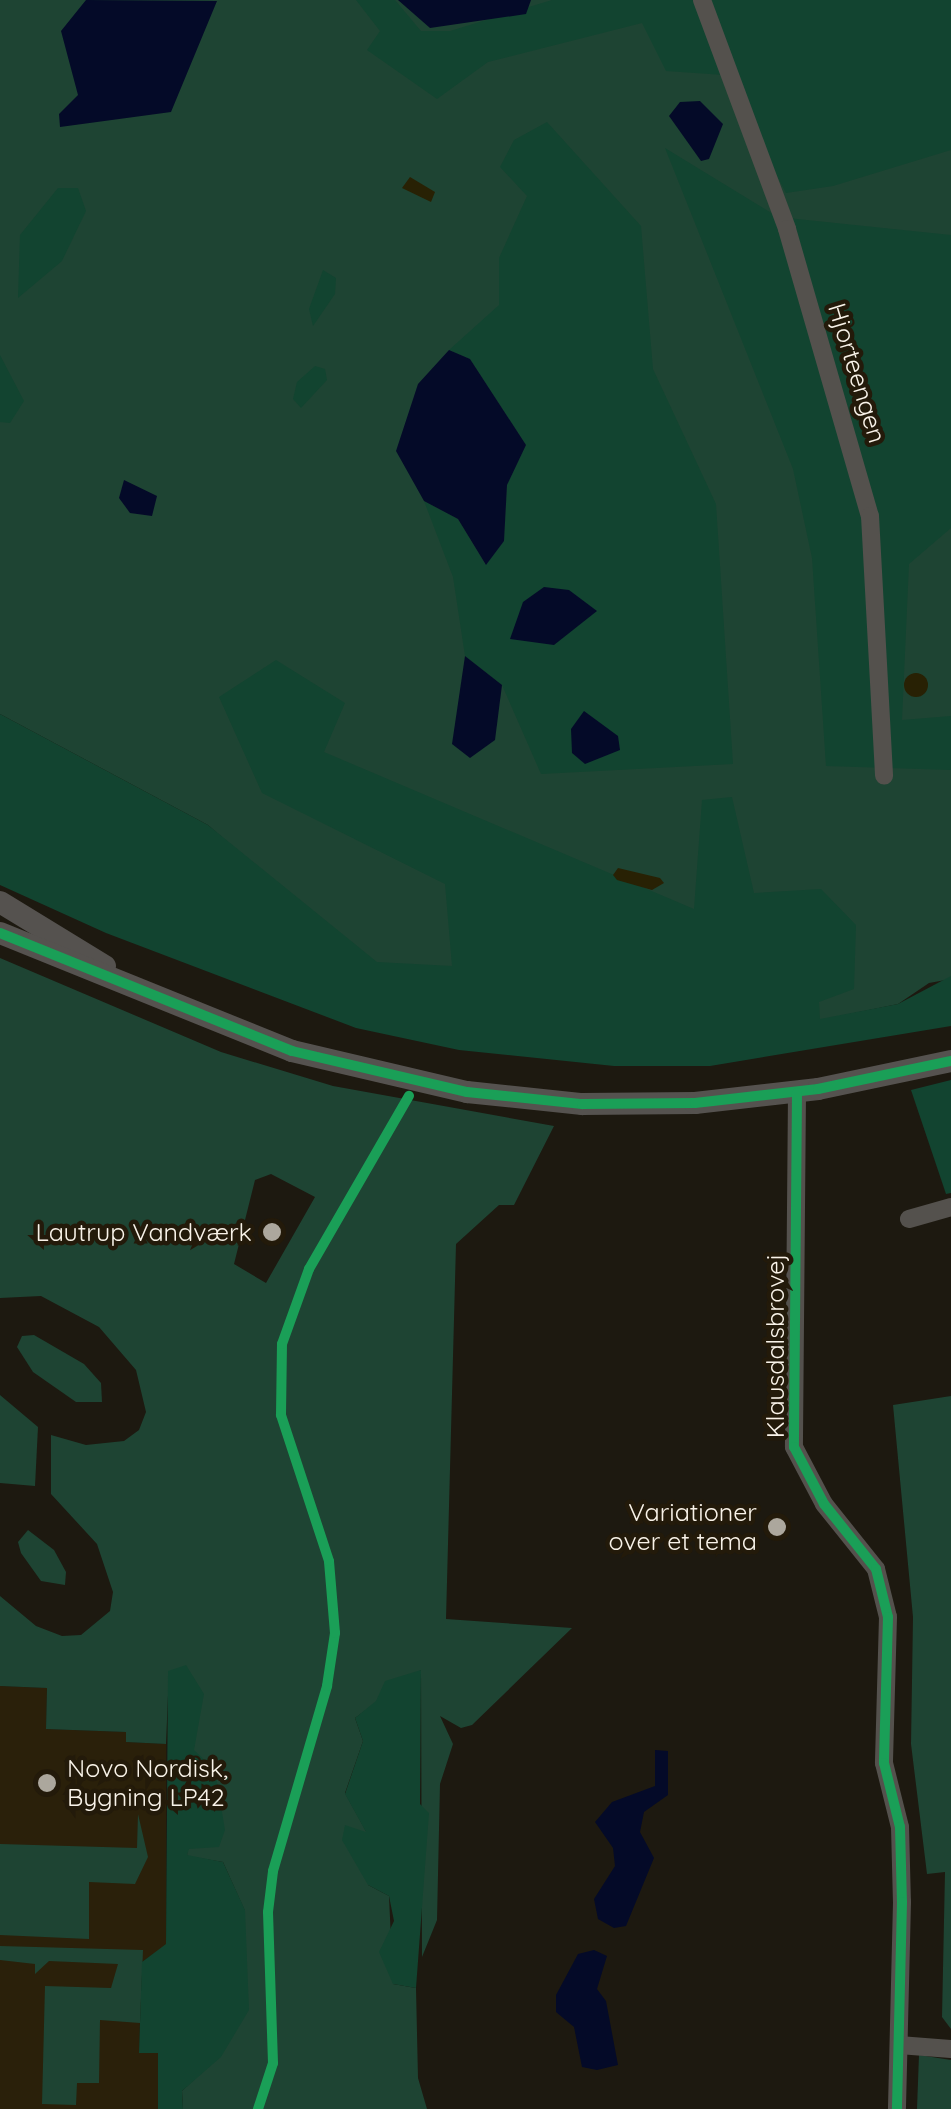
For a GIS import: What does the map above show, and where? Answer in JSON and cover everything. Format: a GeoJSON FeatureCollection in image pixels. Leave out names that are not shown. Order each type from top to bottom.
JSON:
{"type":"FeatureCollection","features":[{"type":"Feature","properties":{"kind":"street","name":"Hjorteengen"},"geometry":{"type":"LineString","coordinates":[[702,0],[787,229],[866,498],[876,578],[884,776]]}},
{"type":"Feature","properties":{"kind":"street"},"geometry":{"type":"LineString","coordinates":[[0,902],[158,1001]]}},
{"type":"Feature","properties":{"kind":"street"},"geometry":{"type":"LineString","coordinates":[[0,933],[158,1001],[362,1072],[468,1092],[633,1106],[797,1092],[951,1061]]}},
{"type":"Feature","properties":{"kind":"street","name":"Klausdalsbrovej"},"geometry":{"type":"LineString","coordinates":[[797,1092],[794,1448],[824,1504],[863,1548],[884,1592],[884,1763],[900,1827],[897,2109]]}},
{"type":"Feature","properties":{"kind":"street"},"geometry":{"type":"LineString","coordinates":[[909,1219],[951,1207]]}},
{"type":"Feature","properties":{"kind":"street"},"geometry":{"type":"LineString","coordinates":[[899,2045],[951,2049]]}},
{"type":"Feature","properties":{"kind":"shaded area"},"geometry":{"type":"Polygon","coordinates":[[[0,1686],[47,1688],[46,1729],[126,1732],[127,1742],[166,1744],[166,1945],[142,1962],[139,2052],[158,2053],[158,2109],[0,2109],[0,1686]]]}},
{"type":"Feature","properties":{"kind":"green space"},"geometry":{"type":"Polygon","coordinates":[[[0,0],[951,0],[951,979],[929,983],[898,1004],[820,1020],[423,1013],[208,825],[0,714],[0,0]]]}},
{"type":"Feature","properties":{"kind":"green space"},"geometry":{"type":"Polygon","coordinates":[[[356,0],[395,0],[421,31],[450,31],[552,0],[951,0],[951,150],[833,186],[786,193],[724,75],[666,71],[642,23],[488,62],[437,99],[367,50],[380,31],[356,0]]]}},
{"type":"Feature","properties":{"kind":"green space"},"geometry":{"type":"Polygon","coordinates":[[[547,122],[641,226],[653,369],[716,504],[733,764],[541,774],[502,685],[465,656],[453,577],[424,501],[458,519],[485,564],[504,541],[507,485],[526,445],[470,359],[449,350],[499,305],[499,258],[527,196],[500,167],[514,140],[547,122]]]}},
{"type":"Feature","properties":{"kind":"green space"},"geometry":{"type":"Polygon","coordinates":[[[665,148],[778,217],[951,235],[951,528],[909,564],[902,720],[951,716],[951,770],[826,766],[812,558],[793,469],[665,148]]]}},
{"type":"Feature","properties":{"kind":"green space"},"geometry":{"type":"Polygon","coordinates":[[[58,188],[78,188],[86,211],[62,261],[18,298],[20,235],[58,188]]]}},
{"type":"Feature","properties":{"kind":"green space"},"geometry":{"type":"Polygon","coordinates":[[[323,270],[336,278],[335,294],[313,326],[309,309],[323,270]]]}},
{"type":"Feature","properties":{"kind":"green space"},"geometry":{"type":"Polygon","coordinates":[[[0,355],[24,401],[10,423],[0,422],[0,355]]]}},
{"type":"Feature","properties":{"kind":"green space"},"geometry":{"type":"Polygon","coordinates":[[[315,366],[325,369],[327,380],[301,408],[293,399],[297,382],[315,366]]]}},
{"type":"Feature","properties":{"kind":"green space"},"geometry":{"type":"Polygon","coordinates":[[[276,660],[345,703],[324,752],[694,909],[702,800],[732,797],[754,893],[821,889],[856,925],[854,989],[819,1002],[820,1019],[898,1004],[951,976],[951,1026],[710,1066],[614,1066],[459,1050],[356,1028],[106,933],[0,885],[0,714],[208,825],[377,962],[452,966],[445,884],[262,793],[219,697],[276,660]]]}},
{"type":"Feature","properties":{"kind":"green space"},"geometry":{"type":"Polygon","coordinates":[[[0,958],[221,1052],[333,1086],[554,1126],[514,1205],[499,1205],[456,1244],[446,1619],[572,1628],[472,1725],[461,1728],[440,1716],[453,1744],[440,1784],[437,1920],[422,1957],[421,1670],[355,1718],[363,1741],[345,1793],[367,1833],[368,1885],[389,1896],[393,1984],[416,1988],[418,2078],[427,2109],[183,2109],[182,2091],[199,2075],[245,1911],[223,1862],[187,1856],[196,1716],[203,1694],[169,1671],[166,1744],[126,1742],[126,1732],[46,1729],[47,1688],[0,1686],[0,1596],[36,1626],[62,1636],[81,1635],[110,1611],[113,1592],[97,1544],[51,1494],[51,1435],[86,1445],[124,1441],[139,1430],[146,1412],[136,1370],[99,1327],[41,1296],[0,1298],[0,958]],[[271,1174],[255,1180],[234,1264],[266,1283],[315,1197],[271,1174]]]}},
{"type":"Feature","properties":{"kind":"green space"},"geometry":{"type":"Polygon","coordinates":[[[951,1080],[951,1193],[946,1194],[911,1090],[951,1080]]]}},
{"type":"Feature","properties":{"kind":"green space"},"geometry":{"type":"Polygon","coordinates":[[[34,1335],[84,1364],[101,1383],[102,1402],[76,1402],[33,1372],[17,1347],[22,1336],[34,1335]]]}},
{"type":"Feature","properties":{"kind":"green space"},"geometry":{"type":"Polygon","coordinates":[[[0,1395],[38,1427],[35,1486],[0,1483],[0,1395]]]}},
{"type":"Feature","properties":{"kind":"green space"},"geometry":{"type":"Polygon","coordinates":[[[951,1396],[951,2029],[942,2017],[945,1872],[927,1874],[911,1744],[913,1617],[893,1405],[951,1396]]]}},
{"type":"Feature","properties":{"kind":"green space"},"geometry":{"type":"Polygon","coordinates":[[[28,1530],[54,1550],[66,1572],[65,1585],[41,1581],[21,1553],[18,1542],[28,1530]]]}},
{"type":"Feature","properties":{"kind":"green space"},"geometry":{"type":"Polygon","coordinates":[[[186,1665],[204,1694],[194,1750],[215,1770],[225,1830],[219,1847],[189,1849],[187,1855],[223,1862],[245,1910],[249,2010],[221,2057],[182,2091],[183,2109],[158,2109],[158,2053],[139,2053],[142,1962],[166,1944],[168,1671],[186,1665]]]}},
{"type":"Feature","properties":{"kind":"green space"},"geometry":{"type":"Polygon","coordinates":[[[421,1670],[420,1804],[429,1813],[416,1988],[393,1984],[379,1952],[394,1921],[389,1896],[368,1885],[342,1840],[345,1825],[366,1832],[345,1794],[363,1741],[355,1718],[376,1701],[385,1681],[421,1670]]]}},
{"type":"Feature","properties":{"kind":"green space"},"geometry":{"type":"Polygon","coordinates":[[[138,1814],[148,1857],[135,1884],[89,1882],[89,1939],[0,1935],[0,1844],[137,1848],[138,1814]]]}},
{"type":"Feature","properties":{"kind":"green space"},"geometry":{"type":"Polygon","coordinates":[[[0,1946],[143,1950],[140,2023],[100,2020],[99,2083],[77,2083],[76,2105],[42,2104],[45,1986],[111,1988],[118,1964],[49,1961],[35,1974],[35,1964],[0,1960],[0,1946]]]}},
{"type":"Feature","properties":{"kind":"green space"},"geometry":{"type":"Polygon","coordinates":[[[919,2055],[951,2060],[951,2109],[917,2109],[919,2055]]]}},
{"type":"Feature","properties":{"kind":"sand"},"geometry":{"type":"Polygon","coordinates":[[[410,177],[435,192],[431,202],[402,188],[410,177]]]}},
{"type":"Feature","properties":{"kind":"sand"},"geometry":{"type":"Polygon","coordinates":[[[916,673],[925,676],[925,694],[916,697],[907,694],[904,685],[907,676],[916,673]]]}},
{"type":"Feature","properties":{"kind":"sand"},"geometry":{"type":"Polygon","coordinates":[[[618,868],[660,878],[664,883],[652,890],[617,880],[613,875],[618,868]]]}},
{"type":"Feature","properties":{"kind":"water"},"geometry":{"type":"Polygon","coordinates":[[[86,0],[217,1],[171,112],[60,127],[59,114],[78,95],[61,31],[86,0]]]}},
{"type":"Feature","properties":{"kind":"water"},"geometry":{"type":"Polygon","coordinates":[[[398,0],[531,0],[526,14],[430,28],[398,0]]]}},
{"type":"Feature","properties":{"kind":"water"},"geometry":{"type":"Polygon","coordinates":[[[700,101],[723,124],[709,159],[701,161],[669,116],[680,102],[700,101]]]}},
{"type":"Feature","properties":{"kind":"water"},"geometry":{"type":"Polygon","coordinates":[[[449,350],[470,359],[526,445],[507,485],[504,541],[486,565],[458,519],[424,501],[396,451],[418,384],[449,350]]]}},
{"type":"Feature","properties":{"kind":"water"},"geometry":{"type":"Polygon","coordinates":[[[124,480],[157,496],[152,516],[130,513],[119,498],[124,480]]]}},
{"type":"Feature","properties":{"kind":"water"},"geometry":{"type":"Polygon","coordinates":[[[544,587],[569,590],[597,611],[554,645],[510,639],[523,602],[544,587]]]}},
{"type":"Feature","properties":{"kind":"water"},"geometry":{"type":"Polygon","coordinates":[[[465,656],[502,685],[495,740],[470,758],[452,744],[465,656]]]}},
{"type":"Feature","properties":{"kind":"water"},"geometry":{"type":"Polygon","coordinates":[[[584,711],[618,736],[620,750],[585,764],[572,753],[571,729],[584,711]]]}},
{"type":"Feature","properties":{"kind":"water"},"geometry":{"type":"Polygon","coordinates":[[[655,1750],[668,1751],[668,1795],[644,1812],[640,1832],[654,1858],[626,1926],[614,1928],[598,1919],[594,1899],[615,1866],[613,1848],[595,1822],[612,1802],[655,1786],[655,1750]]]}},
{"type":"Feature","properties":{"kind":"water"},"geometry":{"type":"Polygon","coordinates":[[[594,1950],[607,1956],[597,1989],[606,2001],[618,2065],[597,2070],[582,2067],[574,2027],[556,2012],[556,1995],[578,1954],[594,1950]]]}},
{"type":"Feature","properties":{"kind":"cycle path"},"geometry":{"type":"LineString","coordinates":[[0,933],[292,1051],[467,1092],[582,1104],[695,1103],[818,1089],[951,1061]]}},
{"type":"Feature","properties":{"kind":"cycle path"},"geometry":{"type":"LineString","coordinates":[[797,1093],[794,1447],[824,1504],[876,1569],[888,1617],[884,1763],[900,1827],[902,1902],[897,2109]]}},
{"type":"Feature","properties":{"kind":"cycle path"},"geometry":{"type":"LineString","coordinates":[[258,2109],[273,2063],[268,1912],[273,1871],[327,1686],[335,1633],[329,1561],[281,1415],[282,1344],[309,1269],[409,1096]]}},
{"type":"Feature","properties":{"kind":"place","name":"Lautrup Vandværk"},"geometry":{"type":"Point","coordinates":[272,1232]}},
{"type":"Feature","properties":{"kind":"place","name":"Variationer over et tema"},"geometry":{"type":"Point","coordinates":[777,1527]}},
{"type":"Feature","properties":{"kind":"place","name":"Novo Nordisk, Bygning LP42"},"geometry":{"type":"Point","coordinates":[47,1783]}}]}
